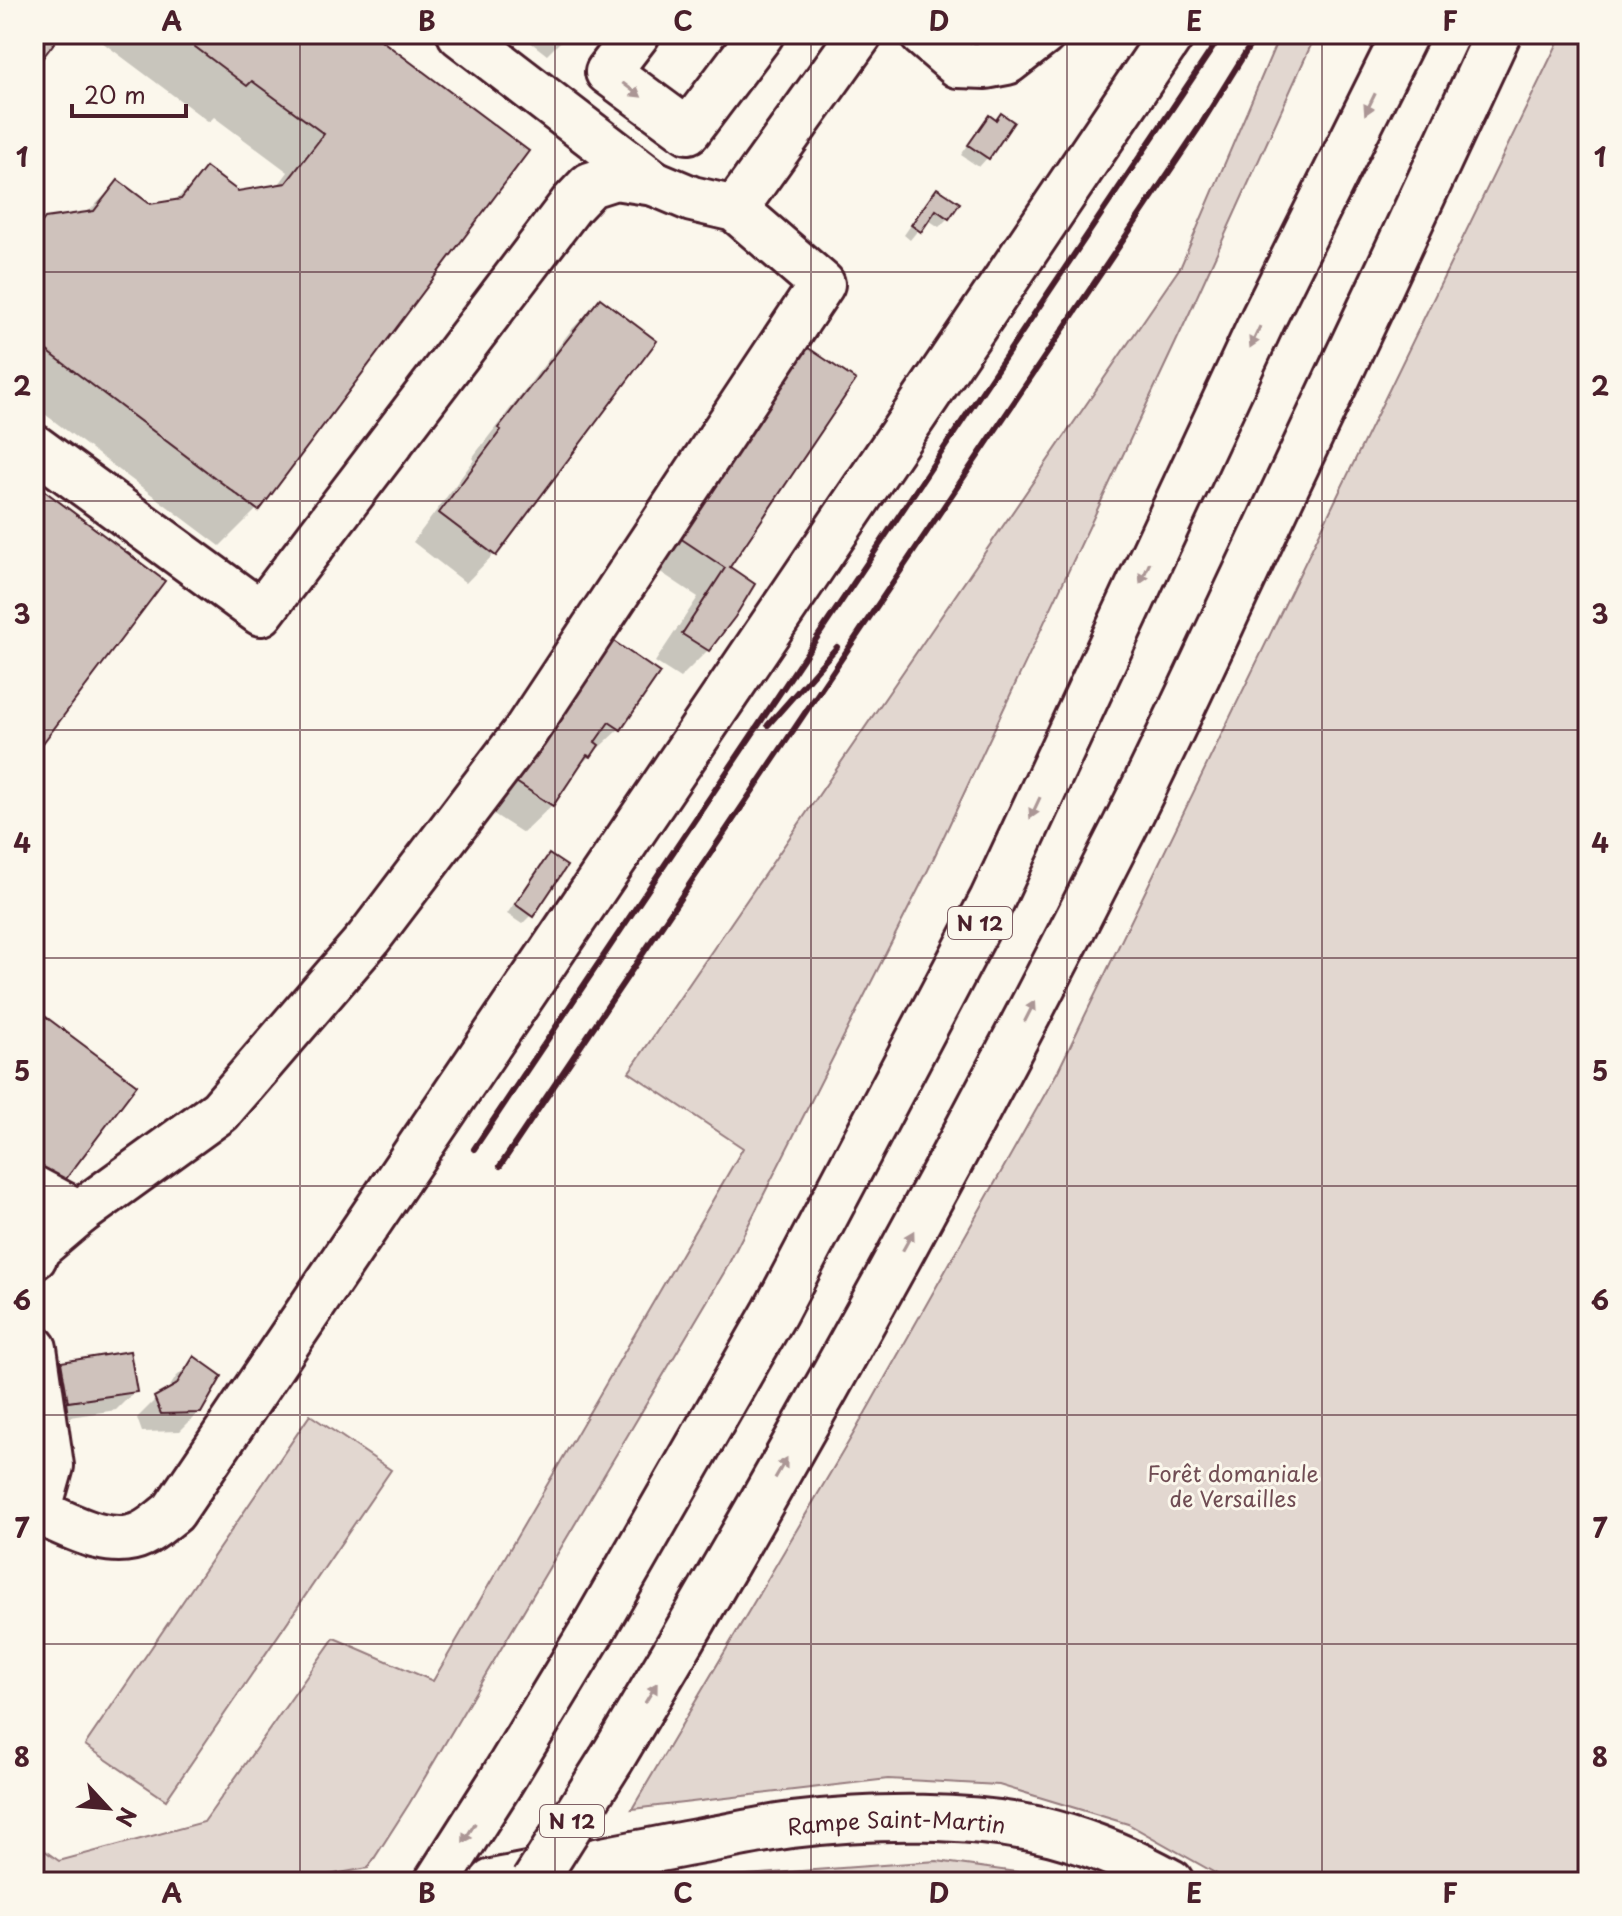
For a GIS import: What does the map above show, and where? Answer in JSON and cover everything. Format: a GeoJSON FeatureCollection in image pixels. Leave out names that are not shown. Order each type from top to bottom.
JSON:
{"type":"FeatureCollection","features":[{"type":"Feature","properties":{"kind":"main road"},"geometry":{"type":"LineString","coordinates":[[460,34],[654,183]]}},
{"type":"Feature","properties":{"kind":"main road"},"geometry":{"type":"LineString","coordinates":[[637,34],[608,72],[688,131],[761,34]]}},
{"type":"Feature","properties":{"kind":"main road"},"geometry":{"type":"LineString","coordinates":[[735,209],[860,34]]}},
{"type":"Feature","properties":{"kind":"main road"},"geometry":{"type":"LineString","coordinates":[[922,34],[958,65],[986,66],[1007,62],[1043,34]]}},
{"type":"Feature","properties":{"kind":"main road"},"geometry":{"type":"LineString","coordinates":[[34,1348],[51,1466],[36,1514],[115,1540],[140,1536],[173,1512],[1172,34]]}},
{"type":"Feature","properties":{"kind":"main road","name":"N 12"},"geometry":{"type":"LineString","coordinates":[[437,1882],[592,1631],[775,1312],[992,900],[1263,319],[1405,34]]}},
{"type":"Feature","properties":{"kind":"main road","name":"N 12"},"geometry":{"type":"LineString","coordinates":[[534,1882],[706,1600],[828,1386],[975,1117],[1126,825],[1498,34]]}},
{"type":"Feature","properties":{"kind":"main road"},"geometry":{"type":"LineString","coordinates":[[34,447],[261,613],[571,205],[590,185],[615,177],[654,183],[692,199],[735,209],[822,284],[525,732],[368,939],[220,1111],[79,1213],[38,1248],[34,1257]]}},
{"type":"Feature","properties":{"kind":"main road"},"geometry":{"type":"LineString","coordinates":[[34,1189],[79,1213]]}},
{"type":"Feature","properties":{"kind":"main road","name":"Rampe Saint-Martin"},"geometry":{"type":"LineString","coordinates":[[492,1882],[792,1825],[931,1818],[991,1823],[1051,1833],[1100,1848],[1171,1882]]}},
{"type":"Feature","properties":{"kind":"green space"},"geometry":{"type":"Polygon","coordinates":[[[1280,34],[1316,34],[1190,312],[928,870],[725,1271],[368,1868],[288,1882],[34,1882],[34,1843],[59,1861],[204,1822],[334,1638],[433,1681],[743,1148],[629,1072],[1181,266],[1280,34]]]}},
{"type":"Feature","properties":{"kind":"green space","name":"Forêt domaniale de Versailles"},"geometry":{"type":"Polygon","coordinates":[[[1562,34],[1588,34],[1588,1882],[1231,1882],[1128,1824],[999,1785],[888,1779],[632,1809],[855,1431],[1058,1071],[1562,34]]]}},
{"type":"Feature","properties":{"kind":"green space"},"geometry":{"type":"Polygon","coordinates":[[[310,1415],[391,1470],[166,1800],[85,1745],[310,1415]]]}},
{"type":"Feature","properties":{"kind":"green space"},"geometry":{"type":"Polygon","coordinates":[[[937,1861],[1077,1882],[714,1882],[719,1877],[937,1861]]]}},
{"type":"Feature","properties":{"kind":"building"},"geometry":{"type":"Polygon","coordinates":[[[34,34],[61,34],[34,69],[34,34]]]}},
{"type":"Feature","properties":{"kind":"building"},"geometry":{"type":"Polygon","coordinates":[[[178,34],[373,34],[529,151],[259,511],[34,341],[34,233],[45,218],[94,211],[118,180],[150,204],[181,199],[206,167],[238,191],[286,183],[324,134],[252,81],[247,86],[178,34]]]}},
{"type":"Feature","properties":{"kind":"building"},"geometry":{"type":"Polygon","coordinates":[[[1001,113],[1014,122],[989,159],[968,145],[989,115],[996,120],[1001,113]]]}},
{"type":"Feature","properties":{"kind":"building"},"geometry":{"type":"Polygon","coordinates":[[[937,188],[960,203],[949,219],[936,210],[921,232],[911,225],[937,188]]]}},
{"type":"Feature","properties":{"kind":"building"},"geometry":{"type":"Polygon","coordinates":[[[600,298],[657,341],[496,556],[439,513],[501,430],[498,428],[600,298]]]}},
{"type":"Feature","properties":{"kind":"building"},"geometry":{"type":"Polygon","coordinates":[[[804,345],[856,380],[730,567],[755,584],[709,651],[682,634],[725,568],[677,536],[804,345]]]}},
{"type":"Feature","properties":{"kind":"building"},"geometry":{"type":"Polygon","coordinates":[[[34,483],[165,581],[34,755],[34,483]]]}},
{"type":"Feature","properties":{"kind":"building"},"geometry":{"type":"Polygon","coordinates":[[[609,638],[660,673],[621,730],[609,722],[595,742],[599,745],[591,757],[587,755],[553,806],[516,782],[609,638]]]}},
{"type":"Feature","properties":{"kind":"building"},"geometry":{"type":"Polygon","coordinates":[[[549,854],[567,866],[533,917],[515,904],[549,854]]]}},
{"type":"Feature","properties":{"kind":"building"},"geometry":{"type":"Polygon","coordinates":[[[34,1008],[137,1085],[56,1192],[34,1175],[34,1008]]]}},
{"type":"Feature","properties":{"kind":"building"},"geometry":{"type":"Polygon","coordinates":[[[130,1351],[137,1392],[68,1402],[61,1362],[130,1351]]]}},
{"type":"Feature","properties":{"kind":"building"},"geometry":{"type":"Polygon","coordinates":[[[194,1356],[222,1376],[201,1413],[161,1414],[154,1397],[176,1385],[194,1356]]]}},
{"type":"Feature","properties":{"kind":"railway"},"geometry":{"type":"LineString","coordinates":[[474,1149],[1222,34]]}},
{"type":"Feature","properties":{"kind":"railway"},"geometry":{"type":"LineString","coordinates":[[500,1166],[1200,126],[1257,34]]}},
{"type":"Feature","properties":{"kind":"railway"},"geometry":{"type":"LineString","coordinates":[[768,725],[837,647]]}}]}
